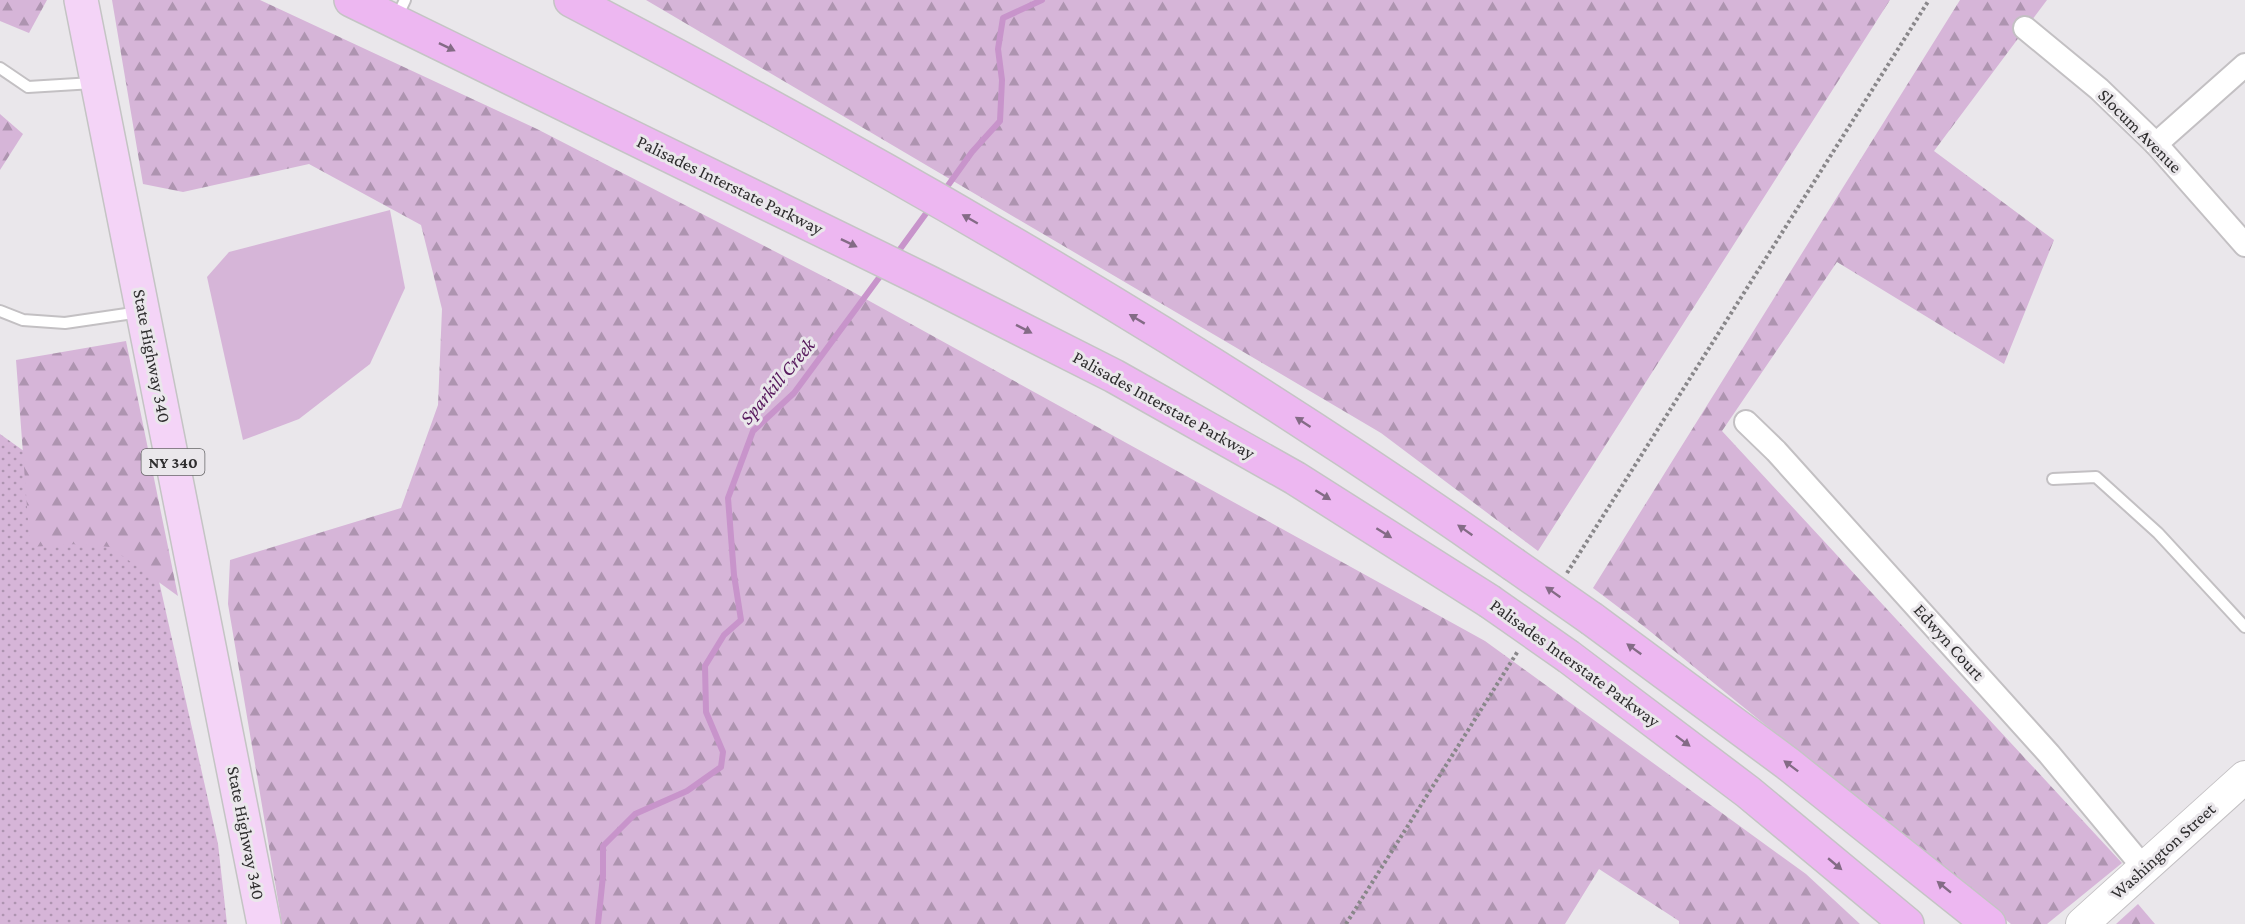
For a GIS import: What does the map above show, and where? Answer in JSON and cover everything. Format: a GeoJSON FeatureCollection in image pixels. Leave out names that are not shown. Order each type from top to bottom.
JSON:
{"type":"FeatureCollection","features":[{"type":"Feature","properties":{"kind":"highway","name":"Palisades Interstate Parkway"},"geometry":{"type":"LineString","coordinates":[[351,0],[400,11],[1114,376],[1295,478],[1489,601],[1569,657],[1748,792],[1907,924]]}},
{"type":"Feature","properties":{"kind":"highway"},"geometry":{"type":"LineString","coordinates":[[571,0],[860,155],[1091,291],[1348,451],[1592,619],[1682,684],[1830,796],[1989,924]]}},
{"type":"Feature","properties":{"kind":"main road","name":"State Highway 340"},"geometry":{"type":"LineString","coordinates":[[81,0],[264,924]]}},
{"type":"Feature","properties":{"kind":"main road","name":"Washington Street"},"geometry":{"type":"LineString","coordinates":[[2082,924],[2245,777]]}},
{"type":"Feature","properties":{"kind":"street","name":"Slocum Avenue"},"geometry":{"type":"LineString","coordinates":[[2025,28],[2099,89],[2156,144],[2245,245]]}},
{"type":"Feature","properties":{"kind":"street"},"geometry":{"type":"LineString","coordinates":[[2156,144],[2245,64]]}},
{"type":"Feature","properties":{"kind":"street","name":"Edwyn Court"},"geometry":{"type":"LineString","coordinates":[[1746,422],[1776,451],[1980,676],[2049,754],[2144,868]]}},
{"type":"Feature","properties":{"kind":"lane"},"geometry":{"type":"LineString","coordinates":[[0,68],[28,87],[98,82]]}},
{"type":"Feature","properties":{"kind":"lane"},"geometry":{"type":"LineString","coordinates":[[0,311],[23,320],[65,323],[144,311]]}},
{"type":"Feature","properties":{"kind":"lane"},"geometry":{"type":"LineString","coordinates":[[2053,479],[2096,477],[2158,532],[2245,627]]}},
{"type":"Feature","properties":{"kind":"path"},"geometry":{"type":"LineString","coordinates":[[1561,582],[1929,0]]}},
{"type":"Feature","properties":{"kind":"path"},"geometry":{"type":"LineString","coordinates":[[1346,924],[1523,643]]}},
{"type":"Feature","properties":{"kind":"green space"},"geometry":{"type":"Polygon","coordinates":[[[0,0],[47,0],[29,33],[0,21],[0,0]]]}},
{"type":"Feature","properties":{"kind":"green space"},"geometry":{"type":"Polygon","coordinates":[[[112,0],[260,0],[537,129],[844,287],[1485,641],[1806,874],[1860,924],[1679,924],[1679,921],[1599,869],[1565,924],[282,924],[228,604],[230,560],[401,508],[438,405],[442,309],[421,225],[309,164],[183,192],[143,184],[112,0]]]}},
{"type":"Feature","properties":{"kind":"green space"},"geometry":{"type":"Polygon","coordinates":[[[646,0],[1890,0],[1538,551],[1381,433],[646,0]]]}},
{"type":"Feature","properties":{"kind":"green space"},"geometry":{"type":"Polygon","coordinates":[[[1960,0],[2047,0],[1934,151],[2054,240],[2004,364],[1837,262],[1722,431],[2122,863],[2047,924],[2011,924],[1646,628],[1593,588],[1960,0]]]}},
{"type":"Feature","properties":{"kind":"green space"},"geometry":{"type":"Polygon","coordinates":[[[0,114],[23,134],[0,170],[0,114]]]}},
{"type":"Feature","properties":{"kind":"green space"},"geometry":{"type":"Polygon","coordinates":[[[390,210],[405,288],[370,364],[299,419],[243,440],[207,277],[229,252],[390,210]]]}},
{"type":"Feature","properties":{"kind":"green space"},"geometry":{"type":"Polygon","coordinates":[[[126,341],[178,596],[110,547],[77,544],[30,547],[16,360],[126,341]]]}},
{"type":"Feature","properties":{"kind":"green space"},"geometry":{"type":"Polygon","coordinates":[[[0,434],[150,541],[218,844],[227,924],[0,924],[0,434]]]}},
{"type":"Feature","properties":{"kind":"green space"},"geometry":{"type":"Polygon","coordinates":[[[2138,904],[2155,924],[2116,924],[2138,904]]]}},
{"type":"Feature","properties":{"kind":"waterway","name":"Sparkill Creek"},"geometry":{"type":"LineString","coordinates":[[944,191],[972,152],[1000,121],[1002,80],[998,49],[1003,18],[1042,0]]}},
{"type":"Feature","properties":{"kind":"waterway","name":"Sparkill Creek"},"geometry":{"type":"LineString","coordinates":[[895,256],[930,208]]}},
{"type":"Feature","properties":{"kind":"waterway","name":"Sparkill Creek"},"geometry":{"type":"LineString","coordinates":[[598,924],[603,876],[603,846],[635,814],[687,791],[721,767],[723,752],[706,712],[705,666],[724,635],[741,620],[734,575],[728,498],[753,431],[794,393],[884,271]]}}]}
